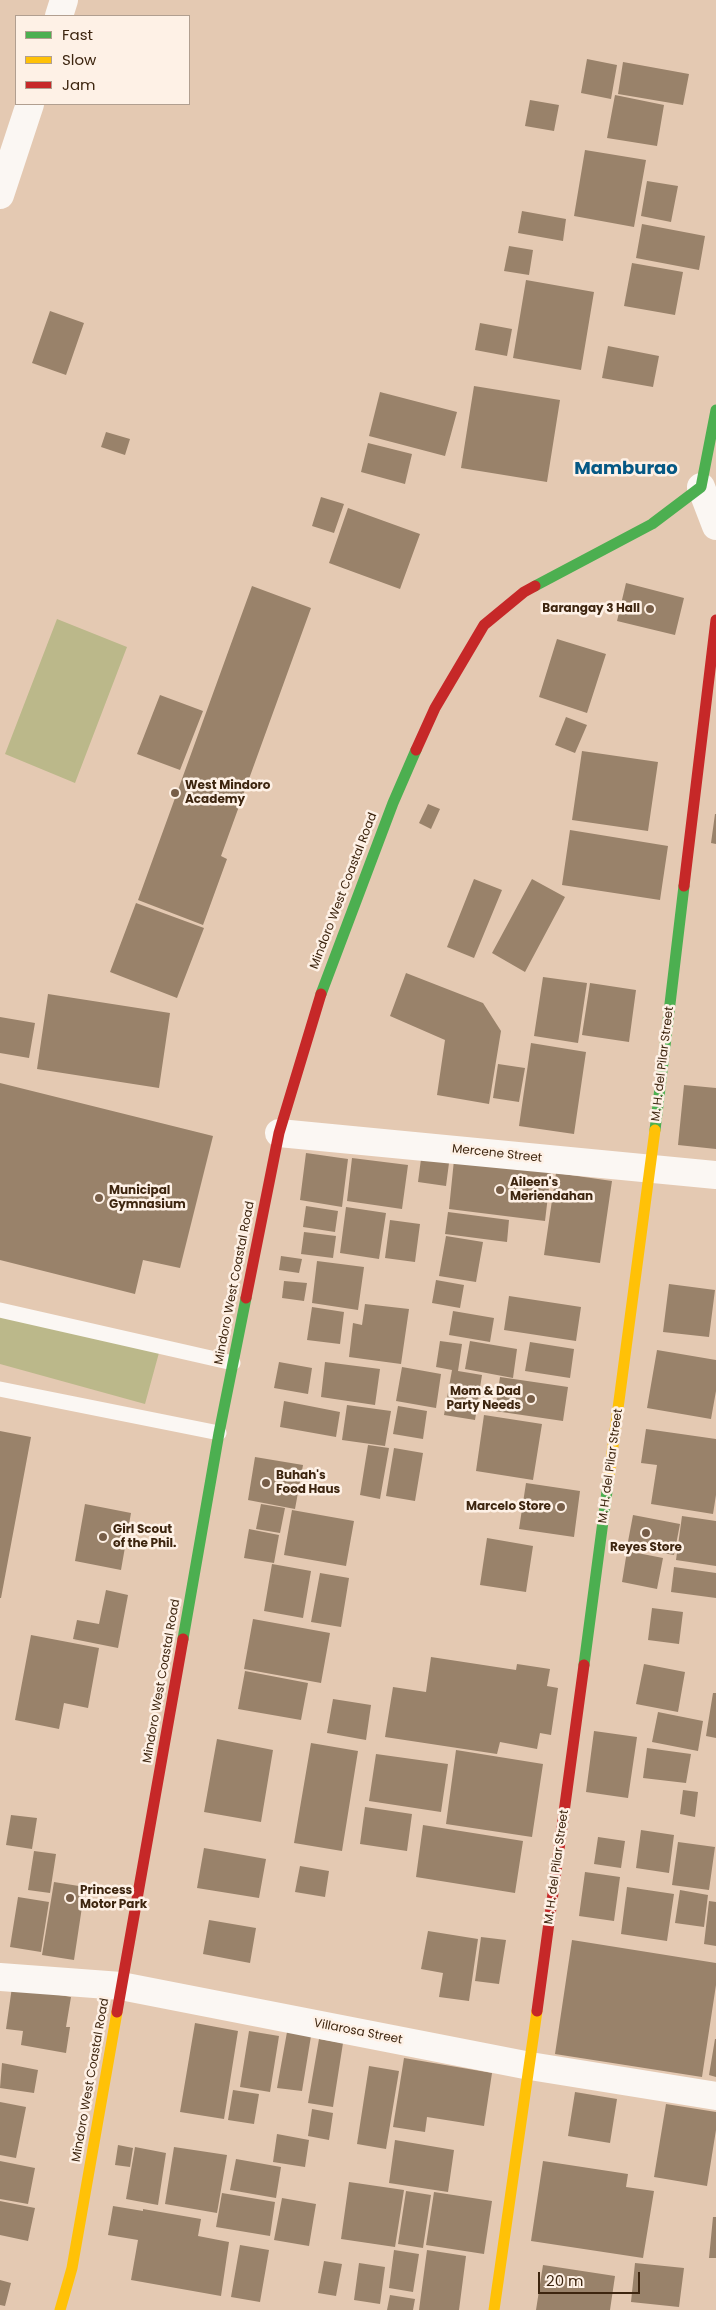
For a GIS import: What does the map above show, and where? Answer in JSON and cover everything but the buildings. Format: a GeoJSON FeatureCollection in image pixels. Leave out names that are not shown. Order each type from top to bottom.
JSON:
{"type":"FeatureCollection","features":[{"type":"Feature","properties":{"kind":"main road"},"geometry":{"type":"LineString","coordinates":[[701,487],[716,413]]}},
{"type":"Feature","properties":{"kind":"main road","name":"Mindoro West Coastal Road"},"geometry":{"type":"LineString","coordinates":[[60,2310],[72,2268],[218,1433],[279,1133],[329,968],[393,803],[435,708],[484,625],[524,592],[652,524],[701,487]]}},
{"type":"Feature","properties":{"kind":"main road","name":"M. H. del Pilar Street"},"geometry":{"type":"LineString","coordinates":[[494,2310],[530,2066],[650,1168],[716,620]]}},
{"type":"Feature","properties":{"kind":"street"},"geometry":{"type":"LineString","coordinates":[[59,15],[64,0]]}},
{"type":"Feature","properties":{"kind":"street"},"geometry":{"type":"LineString","coordinates":[[0,196],[30,105]]}},
{"type":"Feature","properties":{"kind":"street"},"geometry":{"type":"LineString","coordinates":[[701,487],[716,526]]}},
{"type":"Feature","properties":{"kind":"street","name":"Mercene Street"},"geometry":{"type":"LineString","coordinates":[[279,1133],[716,1175]]}},
{"type":"Feature","properties":{"kind":"street","name":"Villarosa Street"},"geometry":{"type":"LineString","coordinates":[[0,1977],[121,1986],[530,2066],[716,2096]]}},
{"type":"Feature","properties":{"kind":"lane"},"geometry":{"type":"LineString","coordinates":[[0,1310],[233,1363]]}},
{"type":"Feature","properties":{"kind":"lane"},"geometry":{"type":"LineString","coordinates":[[0,1389],[218,1433]]}},
{"type":"Feature","properties":{"kind":"shaded area"},"geometry":{"type":"Polygon","coordinates":[[[57,619],[127,647],[75,783],[5,754],[57,619]]]}},
{"type":"Feature","properties":{"kind":"shaded area"},"geometry":{"type":"Polygon","coordinates":[[[0,1308],[160,1349],[145,1404],[0,1364],[0,1308]]]}},
{"type":"Feature","properties":{"kind":"traffic: fast"},"geometry":{"type":"LineString","coordinates":[[535,586],[652,524],[701,487],[716,410]]}},
{"type":"Feature","properties":{"kind":"traffic: fast"},"geometry":{"type":"LineString","coordinates":[[321,994],[393,803],[416,750]]}},
{"type":"Feature","properties":{"kind":"traffic: fast"},"geometry":{"type":"LineString","coordinates":[[655,1130],[684,886]]}},
{"type":"Feature","properties":{"kind":"traffic: fast"},"geometry":{"type":"LineString","coordinates":[[183,1639],[219,1433],[246,1298]]}},
{"type":"Feature","properties":{"kind":"traffic: fast"},"geometry":{"type":"LineString","coordinates":[[584,1665],[609,1476]]}},
{"type":"Feature","properties":{"kind":"traffic: slow"},"geometry":{"type":"LineString","coordinates":[[609,1476],[655,1130]]}},
{"type":"Feature","properties":{"kind":"traffic: slow"},"geometry":{"type":"LineString","coordinates":[[494,2310],[537,2011]]}},
{"type":"Feature","properties":{"kind":"traffic: slow"},"geometry":{"type":"LineString","coordinates":[[60,2310],[72,2268],[117,2012]]}},
{"type":"Feature","properties":{"kind":"traffic: jam"},"geometry":{"type":"LineString","coordinates":[[416,750],[435,708],[484,625],[524,592],[535,586]]}},
{"type":"Feature","properties":{"kind":"traffic: jam"},"geometry":{"type":"LineString","coordinates":[[684,886],[716,620]]}},
{"type":"Feature","properties":{"kind":"traffic: jam"},"geometry":{"type":"LineString","coordinates":[[246,1298],[279,1133],[321,994]]}},
{"type":"Feature","properties":{"kind":"traffic: jam"},"geometry":{"type":"LineString","coordinates":[[117,2012],[183,1639]]}},
{"type":"Feature","properties":{"kind":"traffic: jam"},"geometry":{"type":"LineString","coordinates":[[537,2011],[584,1665]]}},
{"type":"Feature","properties":{"kind":"place","name":"Barangay 3 Hall"},"geometry":{"type":"Point","coordinates":[650,609]}},
{"type":"Feature","properties":{"kind":"place","name":"West Mindoro Academy"},"geometry":{"type":"Point","coordinates":[175,793]}},
{"type":"Feature","properties":{"kind":"place","name":"Aileen's Meriendahan"},"geometry":{"type":"Point","coordinates":[500,1190]}},
{"type":"Feature","properties":{"kind":"place","name":"Municipal Gymnasium"},"geometry":{"type":"Point","coordinates":[99,1198]}},
{"type":"Feature","properties":{"kind":"place","name":"Mom & Dad Party Needs"},"geometry":{"type":"Point","coordinates":[531,1399]}},
{"type":"Feature","properties":{"kind":"place","name":"Buhah's Food Haus"},"geometry":{"type":"Point","coordinates":[266,1483]}},
{"type":"Feature","properties":{"kind":"place","name":"Marcelo Store"},"geometry":{"type":"Point","coordinates":[561,1507]}},
{"type":"Feature","properties":{"kind":"place","name":"Reyes Store"},"geometry":{"type":"Point","coordinates":[646,1533]}},
{"type":"Feature","properties":{"kind":"place","name":"Girl Scout of the Phil."},"geometry":{"type":"Point","coordinates":[103,1537]}},
{"type":"Feature","properties":{"kind":"place","name":"Princess Motor Park"},"geometry":{"type":"Point","coordinates":[70,1898]}},
{"type":"Feature","properties":{"kind":"district","name":"Mamburao"},"geometry":{"type":"Point","coordinates":[626,469]}}]}
